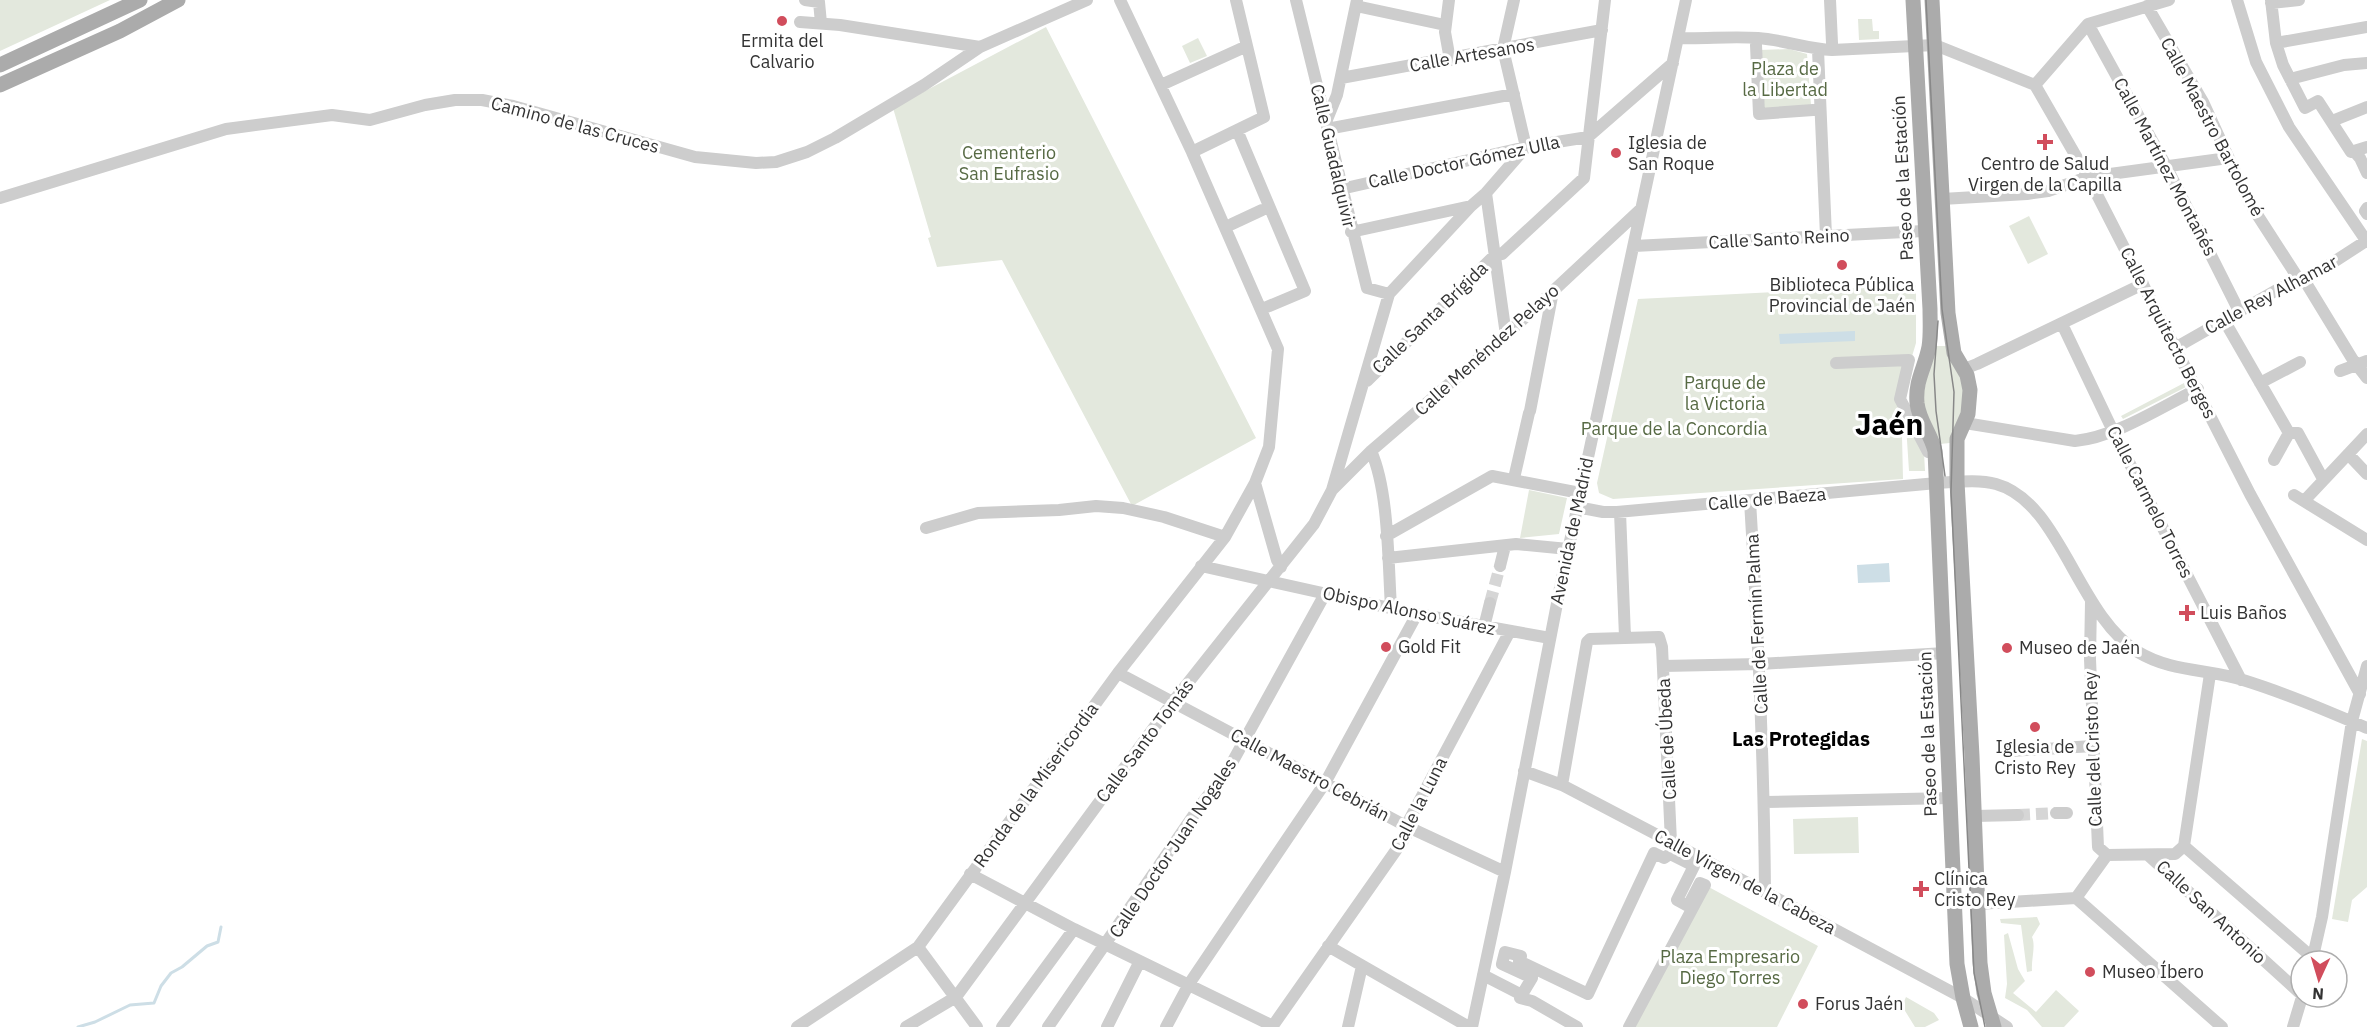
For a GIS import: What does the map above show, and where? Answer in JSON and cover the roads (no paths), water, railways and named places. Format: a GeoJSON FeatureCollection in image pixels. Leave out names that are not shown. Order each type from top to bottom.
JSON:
{"type":"FeatureCollection","features":[{"type":"Feature","properties":{"kind":"main road"},"geometry":{"type":"LineString","coordinates":[[0,65],[140,0]]}},
{"type":"Feature","properties":{"kind":"main road"},"geometry":{"type":"LineString","coordinates":[[0,85],[120,31],[178,0]]}},
{"type":"Feature","properties":{"kind":"main road","name":"Paseo de la Estación"},"geometry":{"type":"LineString","coordinates":[[1913,0],[1930,309],[1927,354],[1918,377],[1917,396],[1937,483],[1957,964],[1971,1027]]}},
{"type":"Feature","properties":{"kind":"main road","name":"Paseo de la Estación"},"geometry":{"type":"LineString","coordinates":[[1932,0],[1948,313],[1954,353],[1964,369]]}},
{"type":"Feature","properties":{"kind":"main road"},"geometry":{"type":"LineString","coordinates":[[1964,369],[1970,390],[1965,423],[1958,439],[1957,482],[1975,816],[1980,963],[1984,993],[1993,1022]]}},
{"type":"Feature","properties":{"kind":"street"},"geometry":{"type":"LineString","coordinates":[[805,0],[819,2],[821,23]]}},
{"type":"Feature","properties":{"kind":"street","name":"Camino de las Cruces"},"geometry":{"type":"LineString","coordinates":[[0,198],[226,129],[332,115],[370,120],[425,105],[455,100],[482,100],[513,106],[695,157],[756,163],[776,162],[807,152],[835,138],[924,85],[980,47],[1087,0]]}},
{"type":"Feature","properties":{"kind":"street","name":"Ronda de la Misericordia"},"geometry":{"type":"LineString","coordinates":[[797,1027],[918,946],[1118,673],[1225,537],[1255,483],[1269,447],[1278,348],[1192,152],[1120,0]]}},
{"type":"Feature","properties":{"kind":"street"},"geometry":{"type":"LineString","coordinates":[[1192,152],[1264,117],[1236,0]]}},
{"type":"Feature","properties":{"kind":"street","name":"Calle Guadalquivir"},"geometry":{"type":"LineString","coordinates":[[1296,0],[1351,232],[1367,288],[1389,294]]}},
{"type":"Feature","properties":{"kind":"street"},"geometry":{"type":"LineString","coordinates":[[1449,0],[1445,25],[1450,60]]}},
{"type":"Feature","properties":{"kind":"street"},"geometry":{"type":"LineString","coordinates":[[1332,490],[1389,294],[1471,206],[1486,194],[1526,147],[1503,50],[1514,0]]}},
{"type":"Feature","properties":{"kind":"street","name":"Calle Santa Brígida"},"geometry":{"type":"LineString","coordinates":[[1365,382],[1495,255],[1502,254],[1584,178],[1605,0]]}},
{"type":"Feature","properties":{"kind":"street","name":"Avenida de Madrid"},"geometry":{"type":"LineString","coordinates":[[1470,1027],[1505,872],[1568,549],[1686,0]]}},
{"type":"Feature","properties":{"kind":"street"},"geometry":{"type":"LineString","coordinates":[[1830,0],[1832,43]]}},
{"type":"Feature","properties":{"kind":"street"},"geometry":{"type":"LineString","coordinates":[[1678,38],[1756,38],[1791,41],[1818,50],[1935,45],[2035,85],[2088,24],[2169,0]]}},
{"type":"Feature","properties":{"kind":"street"},"geometry":{"type":"LineString","coordinates":[[2237,0],[2256,62],[2289,127],[2367,242]]}},
{"type":"Feature","properties":{"kind":"street"},"geometry":{"type":"LineString","coordinates":[[2299,0],[2271,2],[2276,43],[2290,79],[2305,108],[2318,101],[2351,152],[2354,151],[2360,158],[2367,173]]}},
{"type":"Feature","properties":{"kind":"street"},"geometry":{"type":"LineString","coordinates":[[1445,25],[1356,3],[1337,95],[1327,125],[1514,94]]}},
{"type":"Feature","properties":{"kind":"street","name":"Calle Maestro Bartolomé"},"geometry":{"type":"LineString","coordinates":[[2147,6],[2203,102],[2249,202],[2362,363],[2367,378]]}},
{"type":"Feature","properties":{"kind":"street"},"geometry":{"type":"LineString","coordinates":[[800,22],[821,23],[980,47]]}},
{"type":"Feature","properties":{"kind":"street","name":"Calle Martínez Montañés"},"geometry":{"type":"LineString","coordinates":[[2088,24],[2166,166],[2239,311]]}},
{"type":"Feature","properties":{"kind":"street"},"geometry":{"type":"LineString","coordinates":[[2276,43],[2367,27]]}},
{"type":"Feature","properties":{"kind":"street","name":"Calle Artesanos"},"geometry":{"type":"LineString","coordinates":[[1341,78],[1450,60],[1602,30]]}},
{"type":"Feature","properties":{"kind":"street"},"geometry":{"type":"LineString","coordinates":[[1756,45],[1759,114],[1813,110]]}},
{"type":"Feature","properties":{"kind":"street"},"geometry":{"type":"LineString","coordinates":[[1161,85],[1247,46]]}},
{"type":"Feature","properties":{"kind":"street"},"geometry":{"type":"LineString","coordinates":[[1818,50],[1826,236]]}},
{"type":"Feature","properties":{"kind":"street"},"geometry":{"type":"LineString","coordinates":[[1588,136],[1673,63]]}},
{"type":"Feature","properties":{"kind":"street"},"geometry":{"type":"LineString","coordinates":[[2290,79],[2344,65],[2367,63]]}},
{"type":"Feature","properties":{"kind":"street","name":"Calle Arquitecto Berges"},"geometry":{"type":"LineString","coordinates":[[2035,85],[2088,177],[2250,494],[2360,694]]}},
{"type":"Feature","properties":{"kind":"street"},"geometry":{"type":"LineString","coordinates":[[2332,121],[2367,107]]}},
{"type":"Feature","properties":{"kind":"street"},"geometry":{"type":"LineString","coordinates":[[1237,130],[1305,291],[1262,309]]}},
{"type":"Feature","properties":{"kind":"street","name":"Calle Doctor Gómez Ulla"},"geometry":{"type":"LineString","coordinates":[[1341,189],[1526,147],[1588,136]]}},
{"type":"Feature","properties":{"kind":"street"},"geometry":{"type":"LineString","coordinates":[[2354,151],[2367,147]]}},
{"type":"Feature","properties":{"kind":"street"},"geometry":{"type":"LineString","coordinates":[[1942,199],[2048,191],[2088,177],[2228,158]]}},
{"type":"Feature","properties":{"kind":"street"},"geometry":{"type":"LineString","coordinates":[[1486,194],[1506,335]]}},
{"type":"Feature","properties":{"kind":"street"},"geometry":{"type":"LineString","coordinates":[[1351,232],[1471,206]]}},
{"type":"Feature","properties":{"kind":"street"},"geometry":{"type":"LineString","coordinates":[[2367,208],[2367,214]]}},
{"type":"Feature","properties":{"kind":"street","name":"Calle Menéndez Pelayo"},"geometry":{"type":"LineString","coordinates":[[1332,490],[1371,451],[1506,335],[1641,209]]}},
{"type":"Feature","properties":{"kind":"street"},"geometry":{"type":"LineString","coordinates":[[1232,224],[1262,210]]}},
{"type":"Feature","properties":{"kind":"street","name":"Calle Santo Reino"},"geometry":{"type":"LineString","coordinates":[[1634,246],[1924,231]]}},
{"type":"Feature","properties":{"kind":"street","name":"Calle Rey Alhamar"},"geometry":{"type":"LineString","coordinates":[[2175,348],[2301,278],[2309,278],[2367,242]]}},
{"type":"Feature","properties":{"kind":"street"},"geometry":{"type":"LineString","coordinates":[[1964,369],[2143,284]]}},
{"type":"Feature","properties":{"kind":"street"},"geometry":{"type":"LineString","coordinates":[[1515,474],[1530,412],[1553,291]]}},
{"type":"Feature","properties":{"kind":"street"},"geometry":{"type":"LineString","coordinates":[[1503,309],[1517,315],[1529,313]]}},
{"type":"Feature","properties":{"kind":"street"},"geometry":{"type":"LineString","coordinates":[[2224,320],[2289,433]]}},
{"type":"Feature","properties":{"kind":"street","name":"Calle Carmelo Torres"},"geometry":{"type":"LineString","coordinates":[[2062,324],[2113,431],[2241,680]]}},
{"type":"Feature","properties":{"kind":"street"},"geometry":{"type":"LineString","coordinates":[[1836,363],[1909,360],[1900,399],[1930,445]]}},
{"type":"Feature","properties":{"kind":"street"},"geometry":{"type":"LineString","coordinates":[[2260,383],[2300,362]]}},
{"type":"Feature","properties":{"kind":"street"},"geometry":{"type":"LineString","coordinates":[[2340,372],[2362,363]]}},
{"type":"Feature","properties":{"kind":"street"},"geometry":{"type":"LineString","coordinates":[[1965,423],[2075,441],[2091,439],[2113,431],[2198,389]]}},
{"type":"Feature","properties":{"kind":"street"},"geometry":{"type":"LineString","coordinates":[[2274,460],[2289,433]]}},
{"type":"Feature","properties":{"kind":"street"},"geometry":{"type":"LineString","coordinates":[[2289,433],[2298,433],[2324,479]]}},
{"type":"Feature","properties":{"kind":"street"},"geometry":{"type":"LineString","coordinates":[[2367,434],[2324,479],[2299,498],[2367,540]]}},
{"type":"Feature","properties":{"kind":"street"},"geometry":{"type":"LineString","coordinates":[[1371,451],[1379,469],[1388,558],[1390,607]]}},
{"type":"Feature","properties":{"kind":"street"},"geometry":{"type":"LineString","coordinates":[[2348,454],[2367,474]]}},
{"type":"Feature","properties":{"kind":"street"},"geometry":{"type":"LineString","coordinates":[[1386,536],[1492,476],[1580,494]]}},
{"type":"Feature","properties":{"kind":"street"},"geometry":{"type":"LineString","coordinates":[[1255,483],[1281,567]]}},
{"type":"Feature","properties":{"kind":"street","name":"Calle de Baeza"},"geometry":{"type":"LineString","coordinates":[[1577,507],[1603,512],[1620,512],[1937,483],[1996,484],[2021,496],[2038,512],[2091,602],[2135,650],[2153,661],[2241,680],[2367,728]]}},
{"type":"Feature","properties":{"kind":"street","name":"Calle Santo Tomás"},"geometry":{"type":"LineString","coordinates":[[956,997],[1172,703],[1314,524],[1332,490]]}},
{"type":"Feature","properties":{"kind":"street","name":"Calle de Fermín Palma"},"geometry":{"type":"LineString","coordinates":[[1750,501],[1760,664],[1765,802],[1765,892]]}},
{"type":"Feature","properties":{"kind":"street"},"geometry":{"type":"LineString","coordinates":[[926,528],[978,513],[1059,510],[1096,506],[1123,508],[1164,517],[1225,537]]}},
{"type":"Feature","properties":{"kind":"street"},"geometry":{"type":"LineString","coordinates":[[1242,507],[1262,507]]}},
{"type":"Feature","properties":{"kind":"street"},"geometry":{"type":"LineString","coordinates":[[1562,785],[1586,646],[1590,639],[1626,638],[1620,512]]}},
{"type":"Feature","properties":{"kind":"street"},"geometry":{"type":"LineString","coordinates":[[1388,558],[1505,546],[1568,549]]}},
{"type":"Feature","properties":{"kind":"street"},"geometry":{"type":"LineString","coordinates":[[1500,566],[1505,546]]}},
{"type":"Feature","properties":{"kind":"street","name":"Obispo Alonso Suárez"},"geometry":{"type":"LineString","coordinates":[[1201,566],[1268,583],[1417,614],[1550,638]]}},
{"type":"Feature","properties":{"kind":"street","name":"Calle Doctor Juan Nogales"},"geometry":{"type":"LineString","coordinates":[[1048,1027],[1200,806],[1228,770],[1325,594]]}},
{"type":"Feature","properties":{"kind":"street","name":"Calle del Cristo Rey"},"geometry":{"type":"LineString","coordinates":[[2091,602],[2090,659],[2098,847],[2107,855]]}},
{"type":"Feature","properties":{"kind":"street"},"geometry":{"type":"LineString","coordinates":[[1484,627],[1491,603]]}},
{"type":"Feature","properties":{"kind":"street"},"geometry":{"type":"LineString","coordinates":[[1166,1027],[1190,984],[1325,783],[1417,614]]}},
{"type":"Feature","properties":{"kind":"street","name":"Calle la Luna"},"geometry":{"type":"LineString","coordinates":[[1273,1027],[1406,836],[1406,826],[1510,632]]}},
{"type":"Feature","properties":{"kind":"street","name":"Calle de Úbeda"},"geometry":{"type":"LineString","coordinates":[[1626,638],[1659,637],[1662,647],[1671,842]]}},
{"type":"Feature","properties":{"kind":"street"},"geometry":{"type":"LineString","coordinates":[[1663,666],[1760,664],[1945,653]]}},
{"type":"Feature","properties":{"kind":"street"},"geometry":{"type":"LineString","coordinates":[[2315,949],[2322,917],[2352,721],[2367,666]]}},
{"type":"Feature","properties":{"kind":"street","name":"Calle Maestro Cebrián"},"geometry":{"type":"LineString","coordinates":[[1118,673],[1406,826],[1505,872]]}},
{"type":"Feature","properties":{"kind":"street"},"geometry":{"type":"LineString","coordinates":[[2076,898],[2107,855],[2175,854],[2184,846],[2211,674]]}},
{"type":"Feature","properties":{"kind":"street"},"geometry":{"type":"LineString","coordinates":[[2010,751],[2093,746]]}},
{"type":"Feature","properties":{"kind":"street","name":"Calle Virgen de la Cabeza"},"geometry":{"type":"LineString","coordinates":[[1524,771],[1562,785],[1671,842],[1963,998],[1993,1022],[2007,1027]]}},
{"type":"Feature","properties":{"kind":"street"},"geometry":{"type":"LineString","coordinates":[[1765,802],[1950,798]]}},
{"type":"Feature","properties":{"kind":"street"},"geometry":{"type":"LineString","coordinates":[[1975,816],[2018,815]]}},
{"type":"Feature","properties":{"kind":"street"},"geometry":{"type":"LineString","coordinates":[[2184,846],[2300,949]]}},
{"type":"Feature","properties":{"kind":"street"},"geometry":{"type":"LineString","coordinates":[[1577,1027],[1532,1001],[1520,998],[1532,978],[1502,964],[1505,952],[1521,956],[1519,961],[1588,994],[1654,853],[1664,858],[1670,854],[1694,866],[1677,900],[1688,906],[1700,883],[1705,885],[1629,1027]]}},
{"type":"Feature","properties":{"kind":"street","name":"Calle San Antonio"},"geometry":{"type":"LineString","coordinates":[[2148,855],[2289,984]]}},
{"type":"Feature","properties":{"kind":"street"},"geometry":{"type":"LineString","coordinates":[[970,874],[1106,945],[1190,984],[1273,1027]]}},
{"type":"Feature","properties":{"kind":"street"},"geometry":{"type":"LineString","coordinates":[[1978,904],[2076,898],[2222,1027]]}},
{"type":"Feature","properties":{"kind":"street"},"geometry":{"type":"LineString","coordinates":[[1002,1027],[1074,928]]}},
{"type":"Feature","properties":{"kind":"street"},"geometry":{"type":"LineString","coordinates":[[918,946],[977,1027]]}},
{"type":"Feature","properties":{"kind":"street"},"geometry":{"type":"LineString","coordinates":[[1328,946],[1470,1027]]}},
{"type":"Feature","properties":{"kind":"street"},"geometry":{"type":"LineString","coordinates":[[1107,1027],[1140,962]]}},
{"type":"Feature","properties":{"kind":"street"},"geometry":{"type":"LineString","coordinates":[[1348,1027],[1362,966]]}},
{"type":"Feature","properties":{"kind":"street"},"geometry":{"type":"LineString","coordinates":[[1483,975],[1522,995]]}},
{"type":"Feature","properties":{"kind":"street"},"geometry":{"type":"LineString","coordinates":[[906,1027],[956,997]]}},
{"type":"Feature","properties":{"kind":"street"},"geometry":{"type":"LineString","coordinates":[[2293,1027],[2298,1009]]}},
{"type":"Feature","properties":{"kind":"waterway"},"geometry":{"type":"LineString","coordinates":[[78,1027],[95,1022],[130,1005],[154,1003],[161,986],[171,973],[182,967],[207,946],[218,942],[221,927]]}},
{"type":"Feature","properties":{"kind":"tunnel"},"geometry":{"type":"LineString","coordinates":[[1490,603],[1500,566]]}},
{"type":"Feature","properties":{"kind":"tunnel"},"geometry":{"type":"LineString","coordinates":[[2018,815],[2056,813]]}},
{"type":"Feature","properties":{"kind":"tram line"},"geometry":{"type":"LineString","coordinates":[[1926,0],[1942,309],[1954,392],[1951,492],[1974,973],[1985,1027]]}},
{"type":"Feature","properties":{"kind":"tram line"},"geometry":{"type":"LineString","coordinates":[[1938,321],[1934,374],[1936,411],[1945,476]]}},
{"type":"Feature","properties":{"kind":"place","name":"Ermita del Calvario"},"geometry":{"type":"Point","coordinates":[782,21]}},
{"type":"Feature","properties":{"kind":"place","name":"Centro de Salud Virgen de la Capilla"},"geometry":{"type":"Point","coordinates":[2045,142]}},
{"type":"Feature","properties":{"kind":"place","name":"Iglesia de San Roque"},"geometry":{"type":"Point","coordinates":[1616,153]}},
{"type":"Feature","properties":{"kind":"place","name":"Biblioteca Pública Provincial de Jaén"},"geometry":{"type":"Point","coordinates":[1842,265]}},
{"type":"Feature","properties":{"kind":"place","name":"Luis Baños"},"geometry":{"type":"Point","coordinates":[2187,613]}},
{"type":"Feature","properties":{"kind":"place","name":"Gold Fit"},"geometry":{"type":"Point","coordinates":[1386,647]}},
{"type":"Feature","properties":{"kind":"place","name":"Museo de Jaén"},"geometry":{"type":"Point","coordinates":[2007,648]}},
{"type":"Feature","properties":{"kind":"place","name":"Iglesia de Cristo Rey"},"geometry":{"type":"Point","coordinates":[2035,727]}},
{"type":"Feature","properties":{"kind":"place","name":"Clínica Cristo Rey"},"geometry":{"type":"Point","coordinates":[1921,889]}},
{"type":"Feature","properties":{"kind":"place","name":"Museo Íbero"},"geometry":{"type":"Point","coordinates":[2090,972]}},
{"type":"Feature","properties":{"kind":"place","name":"Forus Jaén"},"geometry":{"type":"Point","coordinates":[1803,1004]}},
{"type":"Feature","properties":{"kind":"district","name":"Jaén"},"geometry":{"type":"Point","coordinates":[1889,425]}},
{"type":"Feature","properties":{"kind":"district","name":"Las Protegidas"},"geometry":{"type":"Point","coordinates":[1801,739]}},
{"type":"Feature","properties":{"kind":"park label","name":"Plaza de la Libertad"},"geometry":{"type":"Point","coordinates":[1785,79]}},
{"type":"Feature","properties":{"kind":"park label","name":"Cementerio San Eufrasio"},"geometry":{"type":"Point","coordinates":[1009,163]}},
{"type":"Feature","properties":{"kind":"park label","name":"Parque de la Victoria"},"geometry":{"type":"Point","coordinates":[1725,394]}},
{"type":"Feature","properties":{"kind":"park label","name":"Parque de la Concordia"},"geometry":{"type":"Point","coordinates":[1674,429]}},
{"type":"Feature","properties":{"kind":"park label","name":"Plaza Empresario Diego Torres"},"geometry":{"type":"Point","coordinates":[1730,967]}}]}
